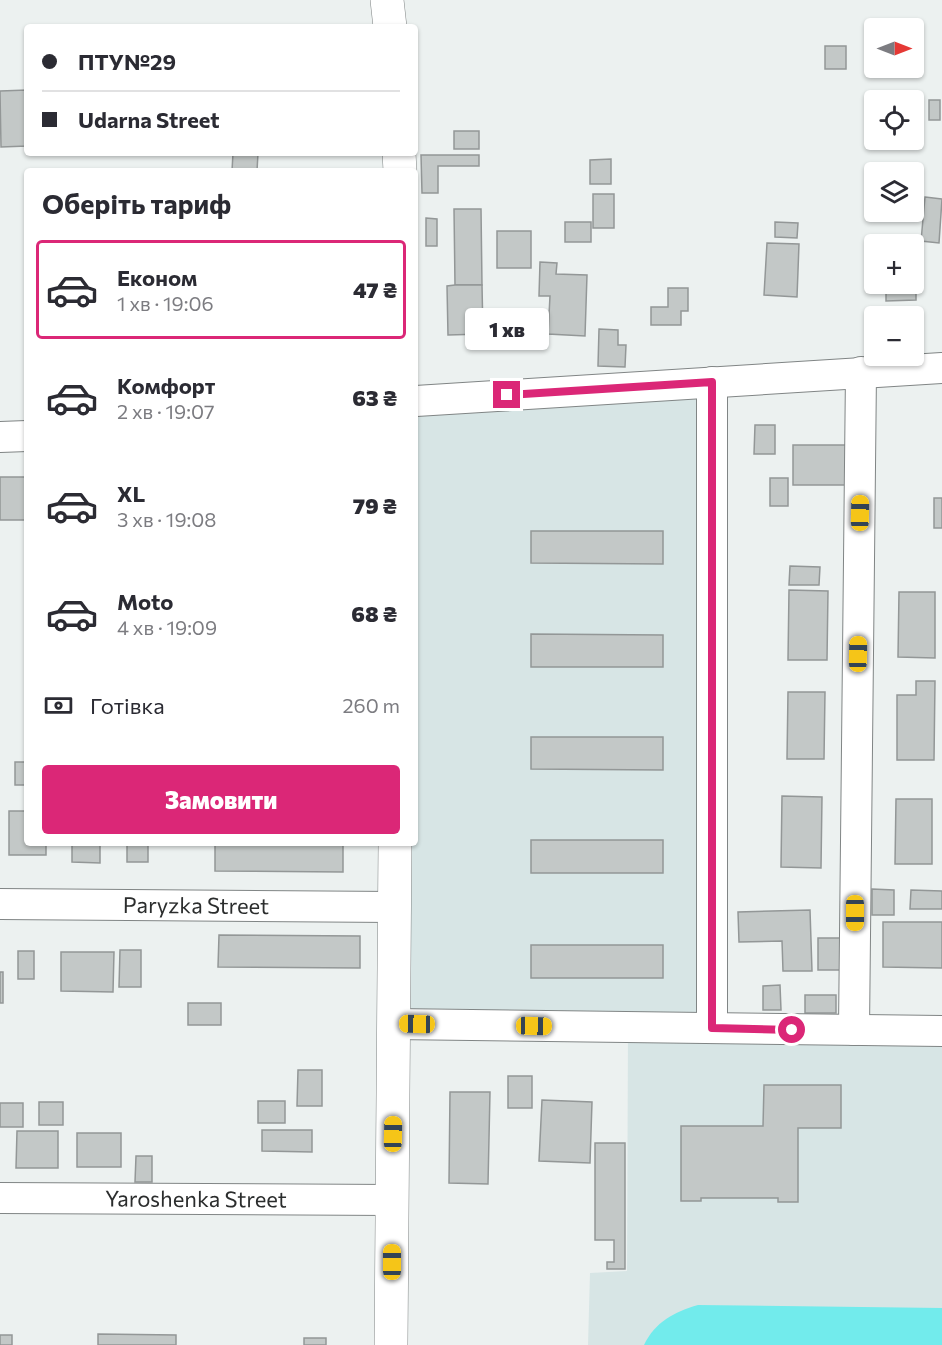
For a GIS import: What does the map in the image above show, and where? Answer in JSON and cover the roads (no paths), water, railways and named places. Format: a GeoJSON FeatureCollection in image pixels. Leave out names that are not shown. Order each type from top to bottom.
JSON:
{"type":"FeatureCollection","features":[{"type":"Feature","properties":{"kind":"street"},"geometry":{"type":"LineString","coordinates":[[387,0],[390,24]]}},
{"type":"Feature","properties":{"kind":"street"},"geometry":{"type":"LineString","coordinates":[[418,401],[942,368]]}},
{"type":"Feature","properties":{"kind":"street"},"geometry":{"type":"LineString","coordinates":[[854,1030],[861,372]]}},
{"type":"Feature","properties":{"kind":"street"},"geometry":{"type":"LineString","coordinates":[[712,382],[712,1028]]}},
{"type":"Feature","properties":{"kind":"street"},"geometry":{"type":"LineString","coordinates":[[0,437],[24,436]]}},
{"type":"Feature","properties":{"kind":"street"},"geometry":{"type":"LineString","coordinates":[[392,1345],[395,846]]}},
{"type":"Feature","properties":{"kind":"street","name":"Paryzka Street"},"geometry":{"type":"LineString","coordinates":[[0,904],[394,906]]}},
{"type":"Feature","properties":{"kind":"street"},"geometry":{"type":"LineString","coordinates":[[394,1024],[942,1032]]}},
{"type":"Feature","properties":{"kind":"street","name":"Yaroshenka Street"},"geometry":{"type":"LineString","coordinates":[[0,1198],[392,1200]]}}]}
